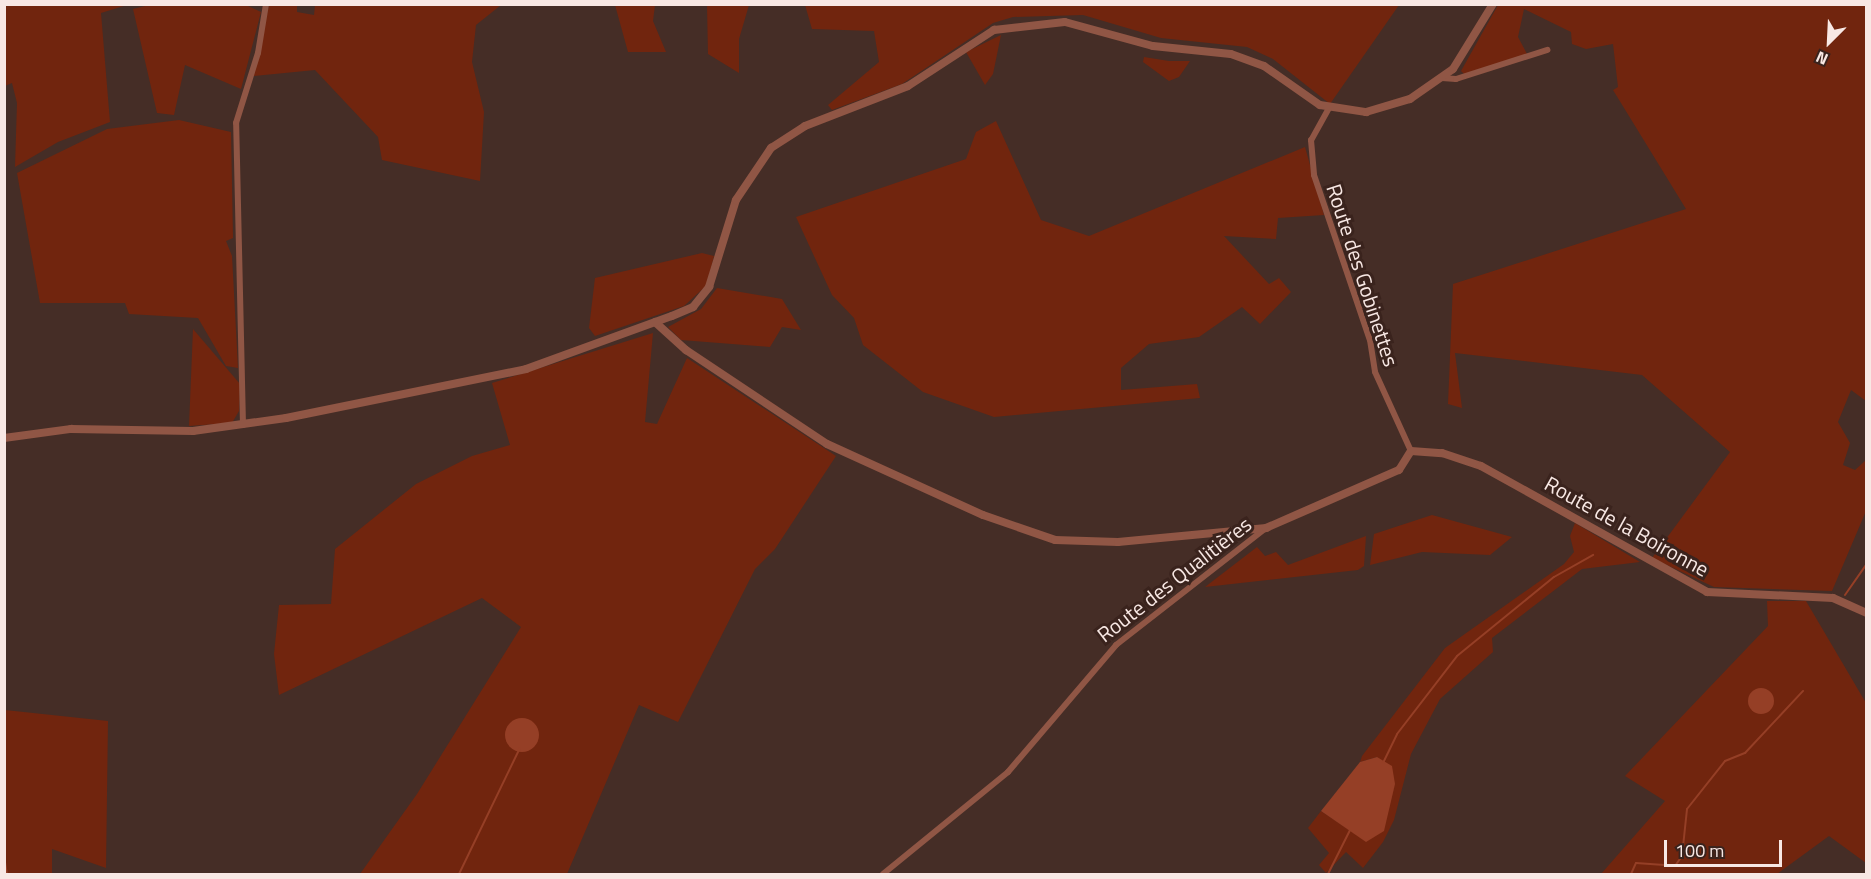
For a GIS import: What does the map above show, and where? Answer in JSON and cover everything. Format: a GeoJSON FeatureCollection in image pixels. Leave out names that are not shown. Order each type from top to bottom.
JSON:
{"type":"FeatureCollection","features":[{"type":"Feature","properties":{"kind":"street"},"geometry":{"type":"LineString","coordinates":[[243,425],[236,123],[258,53],[266,4]]}},
{"type":"Feature","properties":{"kind":"street"},"geometry":{"type":"LineString","coordinates":[[4,438],[56,430],[186,432],[243,425],[509,373],[684,312],[705,294],[736,200],[771,148],[805,126],[908,86],[994,30],[1065,22],[1153,46],[1232,54],[1264,66],[1329,108],[1381,110],[1442,78],[1468,50],[1493,4]]}},
{"type":"Feature","properties":{"kind":"street"},"geometry":{"type":"LineString","coordinates":[[1442,78],[1456,79],[1547,50]]}},
{"type":"Feature","properties":{"kind":"street","name":"Route des Gobinettes"},"geometry":{"type":"LineString","coordinates":[[1329,108],[1311,140],[1314,175],[1370,340],[1375,372],[1411,451]]}},
{"type":"Feature","properties":{"kind":"street"},"geometry":{"type":"LineString","coordinates":[[655,322],[686,350],[818,439],[1026,532],[1065,542],[1107,543],[1266,528]]}},
{"type":"Feature","properties":{"kind":"street","name":"Route des Qualitières"},"geometry":{"type":"LineString","coordinates":[[883,874],[1008,772],[1116,645],[1266,528],[1399,470],[1411,451]]}},
{"type":"Feature","properties":{"kind":"street","name":"Route de la Boironne"},"geometry":{"type":"LineString","coordinates":[[1411,451],[1461,457],[1481,466],[1707,591],[1833,598],[1866,613]]}},
{"type":"Feature","properties":{"kind":"shaded area"},"geometry":{"type":"Polygon","coordinates":[[[5,4],[127,5],[101,13],[110,122],[58,142],[15,167],[17,103],[12,83],[5,86],[5,4]]]}},
{"type":"Feature","properties":{"kind":"shaded area"},"geometry":{"type":"Polygon","coordinates":[[[149,5],[246,5],[261,12],[241,89],[185,65],[174,115],[157,113],[133,9],[149,5]]]}},
{"type":"Feature","properties":{"kind":"shaded area"},"geometry":{"type":"Polygon","coordinates":[[[269,5],[297,5],[297,12],[314,15],[315,5],[501,5],[476,25],[472,62],[484,112],[480,181],[382,160],[378,137],[315,70],[253,76],[269,5]]]}},
{"type":"Feature","properties":{"kind":"shaded area"},"geometry":{"type":"Polygon","coordinates":[[[615,5],[655,5],[653,21],[666,52],[628,52],[615,5]]]}},
{"type":"Feature","properties":{"kind":"shaded area"},"geometry":{"type":"Polygon","coordinates":[[[707,5],[749,5],[739,39],[739,73],[708,54],[707,5]]]}},
{"type":"Feature","properties":{"kind":"shaded area"},"geometry":{"type":"Polygon","coordinates":[[[805,5],[1399,5],[1330,104],[1273,59],[1247,47],[1161,38],[1083,15],[1013,17],[993,23],[902,84],[832,110],[828,105],[879,62],[874,31],[812,29],[805,5]]]}},
{"type":"Feature","properties":{"kind":"shaded area"},"geometry":{"type":"Polygon","coordinates":[[[1498,5],[1866,5],[1866,401],[1851,390],[1838,422],[1850,443],[1843,465],[1855,470],[1866,460],[1866,511],[1832,591],[1714,587],[1652,558],[1730,452],[1642,375],[1455,353],[1462,408],[1448,404],[1453,284],[1686,209],[1613,90],[1618,87],[1613,44],[1586,49],[1572,44],[1571,32],[1524,9],[1518,37],[1527,54],[1465,75],[1461,71],[1498,5]]]}},
{"type":"Feature","properties":{"kind":"shaded area"},"geometry":{"type":"Polygon","coordinates":[[[1001,35],[993,74],[985,85],[966,52],[1001,35]]]}},
{"type":"Feature","properties":{"kind":"shaded area"},"geometry":{"type":"Polygon","coordinates":[[[1144,57],[1169,61],[1190,61],[1179,77],[1169,81],[1143,62],[1144,57]]]}},
{"type":"Feature","properties":{"kind":"shaded area"},"geometry":{"type":"Polygon","coordinates":[[[179,120],[231,132],[233,238],[226,241],[232,256],[238,368],[226,366],[198,318],[129,314],[125,303],[40,303],[17,173],[107,129],[179,120]]]}},
{"type":"Feature","properties":{"kind":"shaded area"},"geometry":{"type":"Polygon","coordinates":[[[996,121],[1041,220],[1089,236],[1305,147],[1324,215],[1278,218],[1276,239],[1224,236],[1269,284],[1279,278],[1291,292],[1260,324],[1242,307],[1199,337],[1149,344],[1121,368],[1121,390],[1197,384],[1200,398],[994,417],[923,392],[863,345],[854,318],[832,295],[796,217],[966,159],[976,132],[996,121]]]}},
{"type":"Feature","properties":{"kind":"shaded area"},"geometry":{"type":"Polygon","coordinates":[[[702,253],[714,256],[707,285],[684,306],[595,336],[589,328],[595,278],[702,253]]]}},
{"type":"Feature","properties":{"kind":"shaded area"},"geometry":{"type":"Polygon","coordinates":[[[717,288],[782,299],[801,330],[782,327],[770,347],[681,340],[668,327],[701,309],[717,288]]]}},
{"type":"Feature","properties":{"kind":"shaded area"},"geometry":{"type":"Polygon","coordinates":[[[193,329],[240,384],[239,411],[232,423],[189,426],[193,329]]]}},
{"type":"Feature","properties":{"kind":"shaded area"},"geometry":{"type":"Polygon","coordinates":[[[653,333],[645,422],[657,424],[687,358],[836,456],[775,549],[755,569],[678,722],[639,705],[567,874],[360,874],[417,794],[521,627],[482,598],[279,695],[274,654],[279,605],[331,604],[335,549],[416,484],[472,456],[510,445],[492,383],[653,333]]]}},
{"type":"Feature","properties":{"kind":"shaded area"},"geometry":{"type":"Polygon","coordinates":[[[1432,515],[1512,537],[1490,555],[1422,552],[1370,565],[1374,534],[1432,515]]]}},
{"type":"Feature","properties":{"kind":"shaded area"},"geometry":{"type":"Polygon","coordinates":[[[1575,523],[1640,562],[1582,569],[1492,638],[1493,652],[1440,699],[1411,754],[1394,820],[1383,842],[1363,868],[1346,852],[1326,873],[1319,865],[1329,853],[1308,828],[1321,811],[1366,841],[1377,757],[1360,762],[1362,756],[1445,648],[1564,564],[1574,552],[1570,536],[1575,523]]]}},
{"type":"Feature","properties":{"kind":"shaded area"},"geometry":{"type":"Polygon","coordinates":[[[1366,536],[1364,566],[1358,570],[1205,587],[1257,547],[1265,556],[1276,552],[1288,565],[1366,536]]]}},
{"type":"Feature","properties":{"kind":"shaded area"},"geometry":{"type":"Polygon","coordinates":[[[1767,601],[1806,601],[1866,703],[1866,863],[1829,836],[1777,874],[1601,874],[1665,801],[1625,776],[1768,626],[1767,601]]]}},
{"type":"Feature","properties":{"kind":"shaded area"},"geometry":{"type":"Polygon","coordinates":[[[1761,688],[1770,692],[1774,701],[1770,710],[1761,714],[1752,710],[1748,701],[1752,692],[1761,688]]]}},
{"type":"Feature","properties":{"kind":"shaded area"},"geometry":{"type":"Polygon","coordinates":[[[5,710],[108,721],[106,868],[52,849],[52,874],[5,874],[5,710]]]}},
{"type":"Feature","properties":{"kind":"shaded area"},"geometry":{"type":"Polygon","coordinates":[[[522,718],[534,723],[539,735],[534,747],[522,752],[510,747],[505,735],[510,723],[522,718]]]}},
{"type":"Feature","properties":{"kind":"shaded area"},"geometry":{"type":"Polygon","coordinates":[[[1377,757],[1392,766],[1395,784],[1384,831],[1366,842],[1321,811],[1360,762],[1377,757]]]}},
{"type":"Feature","properties":{"kind":"waterway"},"geometry":{"type":"LineString","coordinates":[[1383,763],[1397,734],[1457,656],[1554,577],[1593,555]]}},
{"type":"Feature","properties":{"kind":"waterway"},"geometry":{"type":"LineString","coordinates":[[1845,595],[1866,565]]}},
{"type":"Feature","properties":{"kind":"waterway"},"geometry":{"type":"LineString","coordinates":[[1631,874],[1636,863],[1675,866],[1682,856],[1687,809],[1725,761],[1745,753],[1803,691]]}},
{"type":"Feature","properties":{"kind":"waterway"},"geometry":{"type":"LineString","coordinates":[[459,874],[520,748]]}},
{"type":"Feature","properties":{"kind":"waterway"},"geometry":{"type":"LineString","coordinates":[[1328,874],[1350,830]]}},
{"type":"Feature","properties":{"kind":"waterway"},"geometry":{"type":"LineString","coordinates":[[4,856],[7,874]]}}]}
